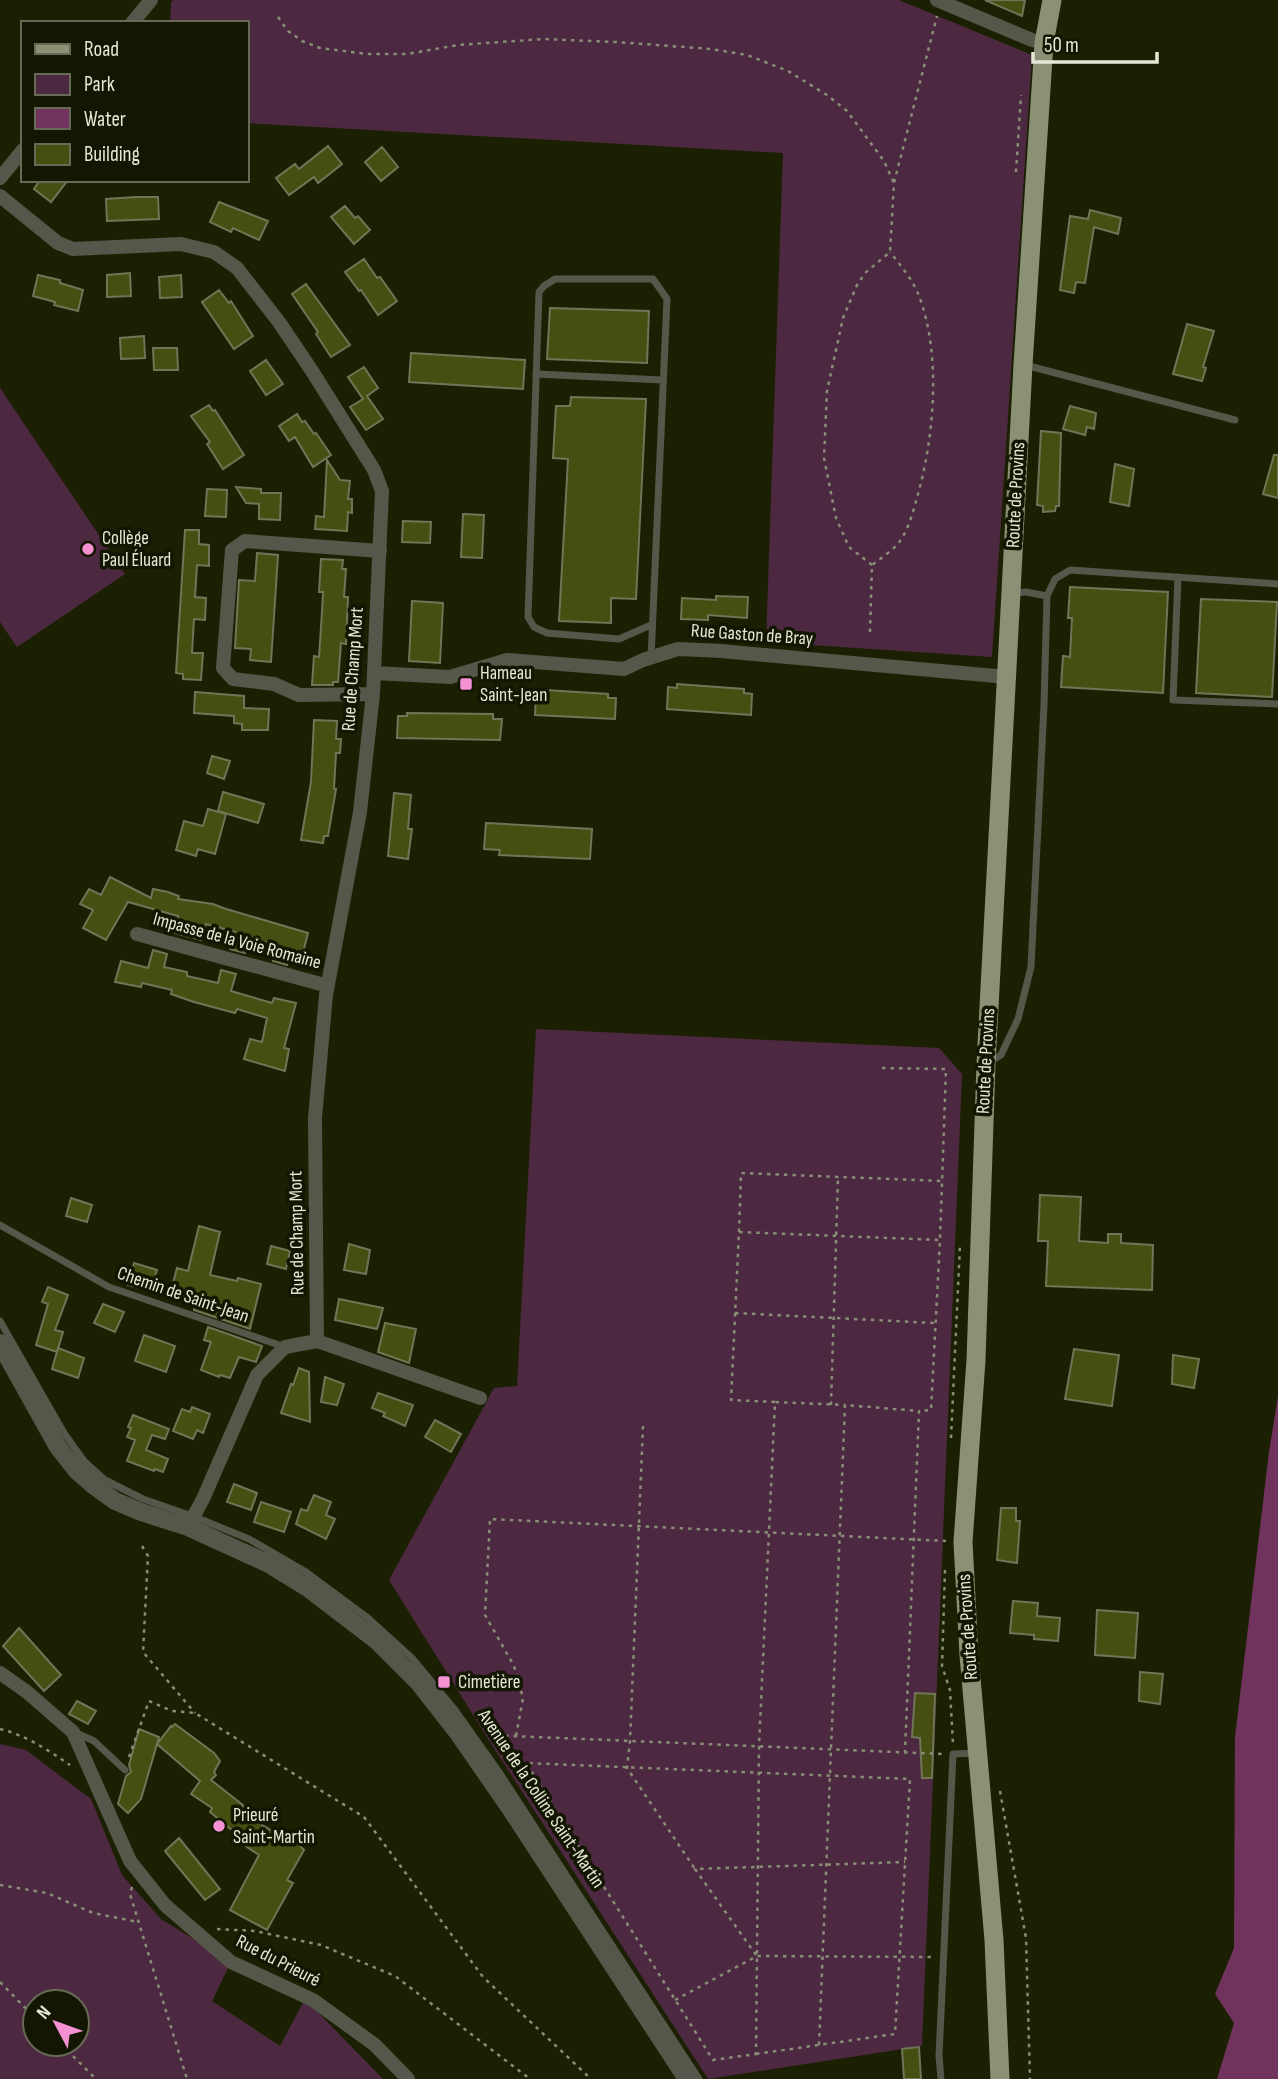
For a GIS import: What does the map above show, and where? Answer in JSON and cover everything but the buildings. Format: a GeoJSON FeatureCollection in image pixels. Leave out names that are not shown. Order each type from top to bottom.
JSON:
{"type":"FeatureCollection","features":[{"type":"Feature","properties":{"kind":"main road","name":"Route de Provins"},"geometry":{"type":"LineString","coordinates":[[1000,2079],[994,1940],[969,1655],[963,1542],[976,1360],[986,1064],[1038,41],[1052,0]]}},
{"type":"Feature","properties":{"kind":"street"},"geometry":{"type":"LineString","coordinates":[[134,21],[151,0]]}},
{"type":"Feature","properties":{"kind":"street"},"geometry":{"type":"LineString","coordinates":[[939,1],[1038,41]]}},
{"type":"Feature","properties":{"kind":"street"},"geometry":{"type":"LineString","coordinates":[[0,178],[21,152]]}},
{"type":"Feature","properties":{"kind":"street","name":"Rue de Champ Mort"},"geometry":{"type":"LineString","coordinates":[[0,196],[58,243],[73,249],[181,244],[214,252],[237,268],[285,330],[374,470],[382,491],[373,694],[360,812],[328,986],[315,1118],[317,1341]]}},
{"type":"Feature","properties":{"kind":"street"},"geometry":{"type":"LineString","coordinates":[[373,694],[299,695],[274,684],[233,679],[223,668],[232,550],[245,541],[380,551]]}},
{"type":"Feature","properties":{"kind":"street","name":"Rue Gaston de Bray"},"geometry":{"type":"LineString","coordinates":[[374,673],[450,677],[507,660],[624,669],[678,649],[1007,677]]}},
{"type":"Feature","properties":{"kind":"street","name":"Impasse de la Voie Romaine"},"geometry":{"type":"LineString","coordinates":[[137,934],[328,986]]}},
{"type":"Feature","properties":{"kind":"street"},"geometry":{"type":"LineString","coordinates":[[192,1522],[257,1375],[285,1347],[317,1341],[480,1398]]}},
{"type":"Feature","properties":{"kind":"street","name":"Avenue de la Colline Saint-Martin"},"geometry":{"type":"LineString","coordinates":[[0,1343],[58,1447],[77,1471],[93,1485],[115,1501],[141,1512],[192,1522],[270,1564],[381,1637],[458,1733],[687,2079]]}},
{"type":"Feature","properties":{"kind":"street"},"geometry":{"type":"LineString","coordinates":[[0,1673],[27,1692],[73,1732],[97,1782]]}},
{"type":"Feature","properties":{"kind":"street","name":"Rue du Prieuré"},"geometry":{"type":"LineString","coordinates":[[97,1782],[131,1861],[165,1905],[231,1962],[313,2000],[375,2045],[408,2079]]}},
{"type":"Feature","properties":{"kind":"lane"},"geometry":{"type":"LineString","coordinates":[[650,658],[667,299],[653,279],[555,279],[539,292],[528,617],[534,627],[547,633],[619,639],[651,625]]}},
{"type":"Feature","properties":{"kind":"lane"},"geometry":{"type":"LineString","coordinates":[[1023,365],[1235,420]]}},
{"type":"Feature","properties":{"kind":"lane"},"geometry":{"type":"LineString","coordinates":[[536,374],[663,380]]}},
{"type":"Feature","properties":{"kind":"lane"},"geometry":{"type":"LineString","coordinates":[[986,1064],[1001,1055],[1018,1018],[1031,967],[1047,596],[1055,579],[1070,570],[1278,584]]}},
{"type":"Feature","properties":{"kind":"lane"},"geometry":{"type":"LineString","coordinates":[[1178,577],[1173,700],[1278,704]]}},
{"type":"Feature","properties":{"kind":"lane"},"geometry":{"type":"LineString","coordinates":[[1011,593],[1026,592],[1047,596]]}},
{"type":"Feature","properties":{"kind":"lane","name":"Chemin de Saint-Jean"},"geometry":{"type":"LineString","coordinates":[[0,1225],[109,1287],[285,1347]]}},
{"type":"Feature","properties":{"kind":"lane","name":"Avenue de la Colline Saint-Martin"},"geometry":{"type":"LineString","coordinates":[[0,1321],[64,1433],[85,1461],[105,1480],[192,1522]]}},
{"type":"Feature","properties":{"kind":"lane"},"geometry":{"type":"LineString","coordinates":[[381,1637],[392,1625]]}},
{"type":"Feature","properties":{"kind":"lane","name":"Avenue de la Colline Saint-Martin"},"geometry":{"type":"LineString","coordinates":[[381,1637],[412,1658],[455,1710],[499,1772],[699,2079]]}},
{"type":"Feature","properties":{"kind":"lane"},"geometry":{"type":"LineString","coordinates":[[73,1732],[94,1741],[125,1770]]}},
{"type":"Feature","properties":{"kind":"lane"},"geometry":{"type":"LineString","coordinates":[[941,2079],[953,1755],[978,1754]]}},
{"type":"Feature","properties":{"kind":"path"},"geometry":{"type":"LineString","coordinates":[[870,632],[872,565],[897,544],[910,522],[925,473],[933,405],[932,350],[919,296],[890,252],[894,183],[939,1]]}},
{"type":"Feature","properties":{"kind":"path"},"geometry":{"type":"LineString","coordinates":[[278,18],[288,31],[302,41],[320,48],[367,54],[407,54],[458,45],[543,39],[711,49],[747,55],[788,71],[847,111],[884,161],[894,183]]}},
{"type":"Feature","properties":{"kind":"path"},"geometry":{"type":"LineString","coordinates":[[872,565],[849,547],[836,519],[824,458],[827,391],[843,318],[866,273],[890,252]]}},
{"type":"Feature","properties":{"kind":"path"},"geometry":{"type":"LineString","coordinates":[[882,1068],[946,1069],[940,1240],[931,1410],[731,1400],[741,1173],[942,1181]]}},
{"type":"Feature","properties":{"kind":"path"},"geometry":{"type":"LineString","coordinates":[[831,1405],[838,1177]]}},
{"type":"Feature","properties":{"kind":"path"},"geometry":{"type":"LineString","coordinates":[[738,1232],[940,1240]]}},
{"type":"Feature","properties":{"kind":"path"},"geometry":{"type":"LineString","coordinates":[[735,1313],[936,1323]]}},
{"type":"Feature","properties":{"kind":"path"},"geometry":{"type":"LineString","coordinates":[[756,2054],[759,1746],[775,1402]]}},
{"type":"Feature","properties":{"kind":"path"},"geometry":{"type":"LineString","coordinates":[[819,2045],[845,1405]]}},
{"type":"Feature","properties":{"kind":"path"},"geometry":{"type":"LineString","coordinates":[[905,1752],[919,1411]]}},
{"type":"Feature","properties":{"kind":"path"},"geometry":{"type":"LineString","coordinates":[[643,1426],[627,1768],[757,1956]]}},
{"type":"Feature","properties":{"kind":"path"},"geometry":{"type":"LineString","coordinates":[[516,1736],[523,1698],[514,1666],[485,1615],[490,1519],[963,1542]]}},
{"type":"Feature","properties":{"kind":"path"},"geometry":{"type":"LineString","coordinates":[[142,1546],[149,1556],[143,1652],[195,1713],[364,1817],[483,1977],[591,2079]]}},
{"type":"Feature","properties":{"kind":"path"},"geometry":{"type":"LineString","coordinates":[[125,1770],[149,1701],[172,1711],[195,1713]]}},
{"type":"Feature","properties":{"kind":"path"},"geometry":{"type":"LineString","coordinates":[[0,1729],[45,1748],[97,1782]]}},
{"type":"Feature","properties":{"kind":"path"},"geometry":{"type":"LineString","coordinates":[[458,1733],[953,1755]]}},
{"type":"Feature","properties":{"kind":"path"},"geometry":{"type":"LineString","coordinates":[[526,1763],[627,1768],[910,1779],[895,2034],[713,2060],[526,1763]]}},
{"type":"Feature","properties":{"kind":"path"},"geometry":{"type":"LineString","coordinates":[[1000,1790],[1026,1938],[1030,2079]]}},
{"type":"Feature","properties":{"kind":"path"},"geometry":{"type":"LineString","coordinates":[[695,1869],[905,1863]]}},
{"type":"Feature","properties":{"kind":"path"},"geometry":{"type":"LineString","coordinates":[[138,1870],[130,1894],[187,2079]]}},
{"type":"Feature","properties":{"kind":"path"},"geometry":{"type":"LineString","coordinates":[[0,1885],[47,1893],[93,1913],[139,1922]]}},
{"type":"Feature","properties":{"kind":"path"},"geometry":{"type":"LineString","coordinates":[[192,1928],[255,1931],[321,1945],[395,1976],[530,2079]]}},
{"type":"Feature","properties":{"kind":"path"},"geometry":{"type":"LineString","coordinates":[[675,2000],[757,1956],[944,1957]]}},
{"type":"Feature","properties":{"kind":"path"},"geometry":{"type":"LineString","coordinates":[[0,1982],[21,2004]]}},
{"type":"Feature","properties":{"kind":"path"},"geometry":{"type":"LineString","coordinates":[[75,2058],[96,2079]]}},
{"type":"Feature","properties":{"kind":"green space"},"geometry":{"type":"Polygon","coordinates":[[[173,0],[899,0],[1032,55],[992,657],[766,642],[783,153],[248,123],[248,21],[170,21],[173,0]]]}},
{"type":"Feature","properties":{"kind":"green space"},"geometry":{"type":"Polygon","coordinates":[[[0,388],[125,574],[17,647],[0,622],[0,388]]]}},
{"type":"Feature","properties":{"kind":"green space"},"geometry":{"type":"Polygon","coordinates":[[[536,1029],[939,1048],[962,1074],[922,2046],[708,2079],[490,1742],[389,1580],[494,1388],[517,1386],[536,1029]]]}},
{"type":"Feature","properties":{"kind":"green space"},"geometry":{"type":"Polygon","coordinates":[[[0,1744],[26,1750],[91,1799],[122,1875],[161,1919],[231,1962],[212,2001],[280,2046],[305,1999],[383,2079],[0,2079],[0,1744]]]}},
{"type":"Feature","properties":{"kind":"water"},"geometry":{"type":"Polygon","coordinates":[[[1278,1396],[1278,2079],[1217,2079],[1234,2023],[1215,1994],[1234,1948],[1235,1737],[1278,1396]]]}},
{"type":"Feature","properties":{"kind":"place","name":"Collège Paul Éluard"},"geometry":{"type":"Point","coordinates":[88,549]}},
{"type":"Feature","properties":{"kind":"place","name":"Hameau Saint-Jean"},"geometry":{"type":"Point","coordinates":[466,684]}},
{"type":"Feature","properties":{"kind":"place","name":"Cimetière"},"geometry":{"type":"Point","coordinates":[444,1682]}},
{"type":"Feature","properties":{"kind":"place","name":"Prieuré Saint-Martin"},"geometry":{"type":"Point","coordinates":[219,1826]}}]}
